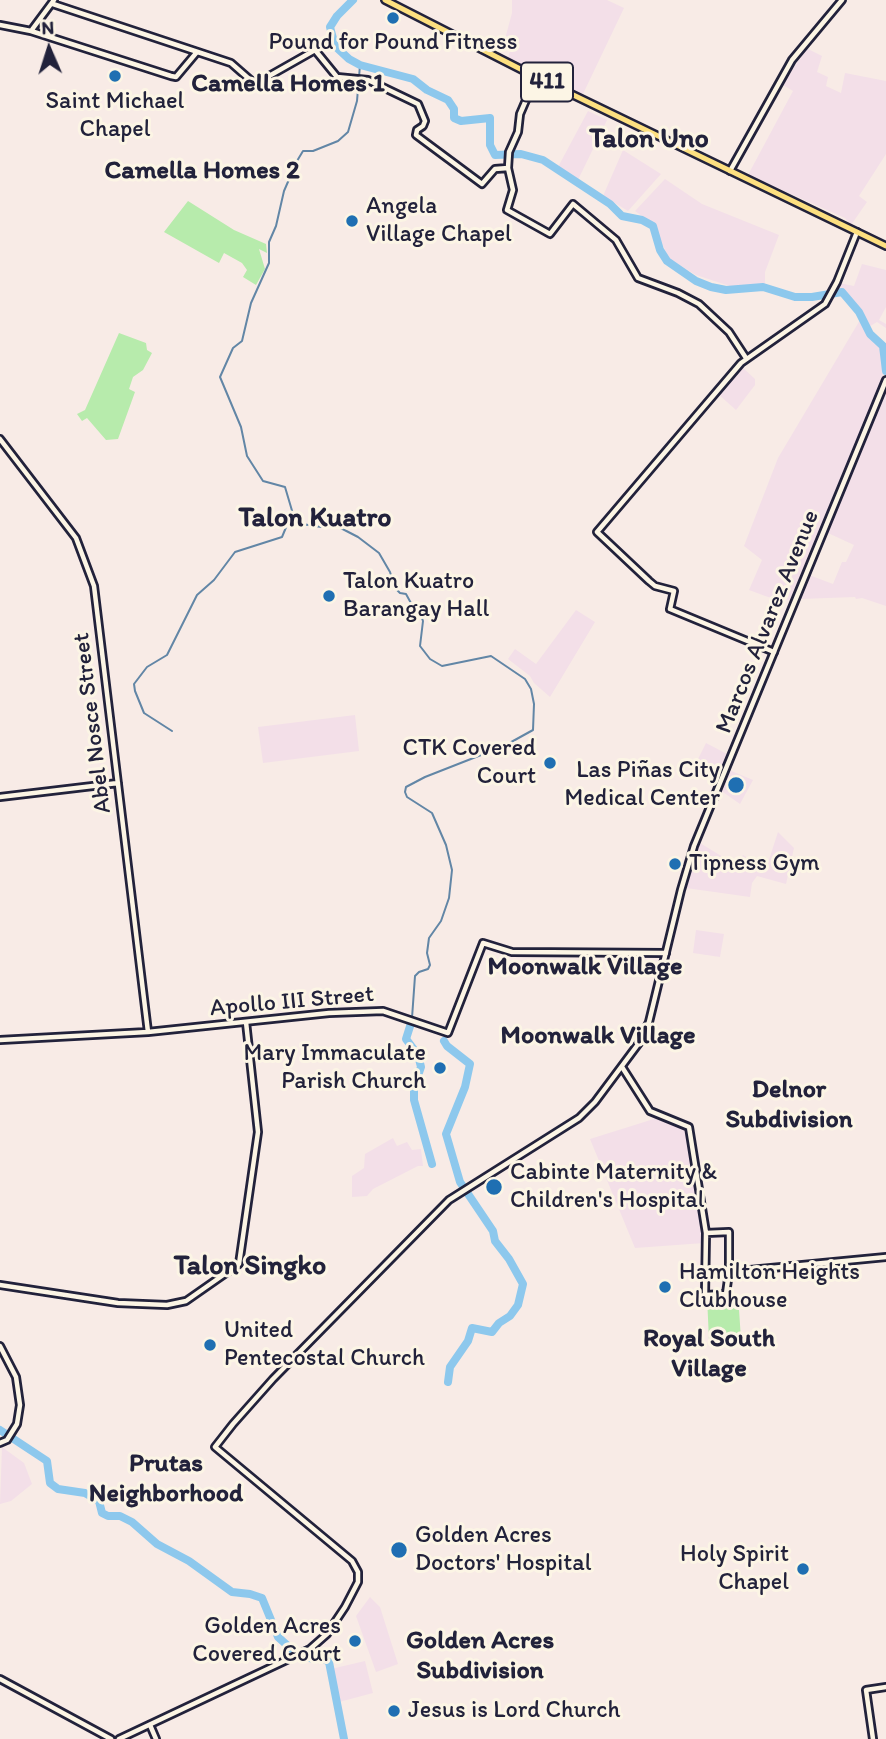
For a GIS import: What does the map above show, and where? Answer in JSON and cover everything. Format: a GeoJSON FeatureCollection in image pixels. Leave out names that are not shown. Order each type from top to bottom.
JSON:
{"type":"FeatureCollection","features":[{"type":"Feature","properties":{"kind":"highway","name":"411"},"geometry":{"type":"LineString","coordinates":[[385,0],[536,77],[886,246]]}},
{"type":"Feature","properties":{"kind":"street"},"geometry":{"type":"LineString","coordinates":[[730,171],[792,60],[842,0]]}},
{"type":"Feature","properties":{"kind":"street"},"geometry":{"type":"LineString","coordinates":[[31,31],[53,2],[231,63],[255,84],[315,50],[337,77],[374,82],[418,104],[425,121],[416,135],[482,184],[495,169],[508,168]]}},
{"type":"Feature","properties":{"kind":"street"},"geometry":{"type":"LineString","coordinates":[[0,25],[31,31],[176,77],[197,52]]}},
{"type":"Feature","properties":{"kind":"street"},"geometry":{"type":"LineString","coordinates":[[536,77],[520,114],[518,132],[509,155],[508,168],[513,190],[506,210],[550,234],[573,204],[616,240],[638,278],[699,304],[729,332],[746,358]]}},
{"type":"Feature","properties":{"kind":"street"},"geometry":{"type":"LineString","coordinates":[[774,652],[670,609],[674,591],[655,586],[597,532],[746,358],[819,310],[829,298],[857,232]]}},
{"type":"Feature","properties":{"kind":"street","name":"Marcos Alvarez Avenue"},"geometry":{"type":"LineString","coordinates":[[119,1739],[300,1654],[321,1641],[334,1625],[355,1589],[357,1568],[349,1557],[215,1447],[273,1379],[449,1199],[579,1118],[622,1067],[646,1031],[694,846],[886,380]]}},
{"type":"Feature","properties":{"kind":"street","name":"Abel Nosce Street"},"geometry":{"type":"LineString","coordinates":[[0,439],[76,538],[86,560],[97,599],[148,1032]]}},
{"type":"Feature","properties":{"kind":"street"},"geometry":{"type":"LineString","coordinates":[[0,797],[118,783]]}},
{"type":"Feature","properties":{"kind":"street","name":"Apollo III Street"},"geometry":{"type":"LineString","coordinates":[[0,1040],[176,1030],[329,1013],[383,1011],[449,1033],[483,943],[512,952],[666,953]]}},
{"type":"Feature","properties":{"kind":"street"},"geometry":{"type":"LineString","coordinates":[[0,1285],[118,1303],[167,1305],[186,1301],[239,1264],[258,1132],[246,1022]]}},
{"type":"Feature","properties":{"kind":"street"},"geometry":{"type":"LineString","coordinates":[[622,1067],[650,1111],[689,1127],[706,1233],[705,1295],[726,1294],[729,1232],[706,1233]]}},
{"type":"Feature","properties":{"kind":"street"},"geometry":{"type":"LineString","coordinates":[[729,1272],[886,1257]]}},
{"type":"Feature","properties":{"kind":"street"},"geometry":{"type":"LineString","coordinates":[[0,1346],[16,1377],[20,1412],[12,1432],[0,1443]]}},
{"type":"Feature","properties":{"kind":"street"},"geometry":{"type":"LineString","coordinates":[[0,1679],[111,1739]]}},
{"type":"Feature","properties":{"kind":"street"},"geometry":{"type":"LineString","coordinates":[[873,1739],[866,1690],[886,1687]]}},
{"type":"Feature","properties":{"kind":"street"},"geometry":{"type":"LineString","coordinates":[[149,1725],[156,1739]]}},
{"type":"Feature","properties":{"kind":"shaded area"},"geometry":{"type":"Polygon","coordinates":[[[512,0],[607,0],[624,8],[583,94],[508,58],[513,41],[505,39],[512,13],[512,0]]]}},
{"type":"Feature","properties":{"kind":"shaded area"},"geometry":{"type":"Polygon","coordinates":[[[806,48],[822,56],[817,72],[828,77],[826,86],[841,93],[845,73],[886,81],[886,154],[859,196],[867,202],[851,225],[845,218],[748,175],[793,91],[783,85],[806,48]]]}},
{"type":"Feature","properties":{"kind":"shaded area"},"geometry":{"type":"Polygon","coordinates":[[[588,111],[607,120],[577,182],[558,167],[588,111]]]}},
{"type":"Feature","properties":{"kind":"shaded area"},"geometry":{"type":"Polygon","coordinates":[[[623,150],[661,174],[628,211],[603,196],[623,150]]]}},
{"type":"Feature","properties":{"kind":"shaded area"},"geometry":{"type":"Polygon","coordinates":[[[665,179],[702,204],[779,235],[765,272],[765,284],[739,289],[696,275],[669,259],[654,225],[635,211],[665,179]]]}},
{"type":"Feature","properties":{"kind":"shaded area"},"geometry":{"type":"Polygon","coordinates":[[[862,264],[886,270],[886,307],[879,320],[886,324],[886,328],[877,322],[867,328],[863,311],[842,292],[835,291],[839,283],[854,286],[862,264]]]}},
{"type":"Feature","properties":{"kind":"shaded area"},"geometry":{"type":"Polygon","coordinates":[[[860,320],[867,336],[881,349],[883,376],[790,600],[768,597],[749,590],[762,560],[744,546],[778,458],[860,320]]]}},
{"type":"Feature","properties":{"kind":"shaded area"},"geometry":{"type":"Polygon","coordinates":[[[742,367],[755,379],[755,385],[736,410],[718,394],[742,367]]]}},
{"type":"Feature","properties":{"kind":"shaded area"},"geometry":{"type":"Polygon","coordinates":[[[886,390],[886,606],[855,597],[800,599],[809,575],[833,584],[842,562],[846,562],[854,545],[828,533],[886,390]]]}},
{"type":"Feature","properties":{"kind":"shaded area"},"geometry":{"type":"Polygon","coordinates":[[[576,610],[595,622],[550,697],[530,676],[508,659],[515,649],[536,664],[576,610]]]}},
{"type":"Feature","properties":{"kind":"shaded area"},"geometry":{"type":"Polygon","coordinates":[[[355,715],[359,751],[263,763],[258,727],[355,715]]]}},
{"type":"Feature","properties":{"kind":"shaded area"},"geometry":{"type":"Polygon","coordinates":[[[706,743],[727,754],[715,782],[694,767],[706,743]]]}},
{"type":"Feature","properties":{"kind":"shaded area","name":"Las Piñas City Medical Center"},"geometry":{"type":"Polygon","coordinates":[[[729,770],[753,780],[740,804],[720,790],[729,770]]]}},
{"type":"Feature","properties":{"kind":"shaded area"},"geometry":{"type":"Polygon","coordinates":[[[778,832],[794,848],[786,884],[757,876],[752,883],[750,897],[686,888],[700,843],[736,865],[743,855],[766,869],[778,832]]]}},
{"type":"Feature","properties":{"kind":"shaded area"},"geometry":{"type":"Polygon","coordinates":[[[696,930],[724,934],[720,957],[693,953],[696,930]]]}},
{"type":"Feature","properties":{"kind":"shaded area"},"geometry":{"type":"Polygon","coordinates":[[[657,1118],[685,1128],[704,1243],[635,1248],[590,1139],[657,1118]]]}},
{"type":"Feature","properties":{"kind":"shaded area"},"geometry":{"type":"Polygon","coordinates":[[[393,1138],[397,1146],[407,1142],[412,1150],[421,1149],[423,1166],[373,1189],[367,1196],[352,1197],[352,1176],[364,1168],[365,1154],[393,1138]]]}},
{"type":"Feature","properties":{"kind":"shaded area"},"geometry":{"type":"Polygon","coordinates":[[[2,1447],[24,1463],[32,1484],[11,1501],[0,1504],[2,1447]]]}},
{"type":"Feature","properties":{"kind":"shaded area"},"geometry":{"type":"Polygon","coordinates":[[[370,1597],[380,1607],[398,1664],[376,1672],[356,1616],[370,1597]]]}},
{"type":"Feature","properties":{"kind":"shaded area"},"geometry":{"type":"Polygon","coordinates":[[[365,1661],[373,1693],[339,1702],[331,1669],[365,1661]]]}},
{"type":"Feature","properties":{"kind":"green space"},"geometry":{"type":"Polygon","coordinates":[[[188,201],[234,230],[266,244],[267,253],[259,249],[265,269],[256,285],[243,277],[247,270],[242,263],[224,253],[219,263],[164,232],[188,201]]]}},
{"type":"Feature","properties":{"kind":"green space"},"geometry":{"type":"Polygon","coordinates":[[[119,333],[146,343],[147,350],[152,353],[143,370],[133,377],[129,389],[135,392],[118,439],[106,440],[87,418],[82,421],[77,414],[85,410],[119,333]]]}},
{"type":"Feature","properties":{"kind":"green space"},"geometry":{"type":"Polygon","coordinates":[[[738,1295],[741,1339],[709,1340],[707,1297],[738,1295]]]}},
{"type":"Feature","properties":{"kind":"waterway"},"geometry":{"type":"LineString","coordinates":[[353,0],[330,27],[335,46],[349,59],[360,65],[413,79],[427,90],[448,100],[454,109],[454,118],[461,121],[490,118],[490,145],[495,155],[521,154],[543,160],[610,204],[622,216],[642,220],[653,226],[660,250],[667,261],[696,281],[726,290],[763,287],[795,297],[842,292],[859,312],[870,334],[883,346],[886,371]]}},
{"type":"Feature","properties":{"kind":"waterway"},"geometry":{"type":"LineString","coordinates":[[360,65],[357,101],[348,132],[338,141],[313,151],[303,151],[297,161],[284,191],[276,226],[269,242],[269,263],[251,303],[242,341],[233,348],[220,377],[241,427],[247,456],[263,481],[285,487],[293,514],[302,524],[321,527],[329,522],[358,537],[379,553],[390,572],[395,588],[406,594],[420,613],[423,621],[420,646],[430,659],[442,666],[491,656],[525,679],[531,689],[534,704],[533,730],[504,746],[406,787],[407,797],[432,813],[446,845],[452,870],[449,898],[441,921],[429,938],[427,953],[430,965],[415,976],[412,1018]]}},
{"type":"Feature","properties":{"kind":"waterway"},"geometry":{"type":"LineString","coordinates":[[172,731],[144,713],[134,684],[147,667],[167,655],[197,595],[214,580],[235,552],[282,537],[287,525],[295,518]]}},
{"type":"Feature","properties":{"kind":"waterway"},"geometry":{"type":"LineString","coordinates":[[412,1020],[406,1039],[418,1055],[421,1067],[414,1087],[414,1100],[432,1164]]}},
{"type":"Feature","properties":{"kind":"waterway"},"geometry":{"type":"LineString","coordinates":[[444,1041],[470,1064],[465,1087],[446,1134],[460,1182],[493,1231],[495,1241],[523,1284],[518,1305],[492,1332],[472,1328],[468,1341],[450,1367],[448,1382]]}},
{"type":"Feature","properties":{"kind":"waterway"},"geometry":{"type":"LineString","coordinates":[[0,1430],[47,1461],[50,1483],[58,1489],[85,1493],[99,1501],[102,1513],[120,1516],[132,1522],[157,1544],[189,1561],[232,1592],[262,1598],[278,1637],[298,1655],[314,1659]]}},
{"type":"Feature","properties":{"kind":"waterway"},"geometry":{"type":"LineString","coordinates":[[324,1659],[329,1662],[344,1739]]}},
{"type":"Feature","properties":{"kind":"place","name":"Pound for Pound Fitness"},"geometry":{"type":"Point","coordinates":[393,18]}},
{"type":"Feature","properties":{"kind":"place","name":"Saint Michael Chapel"},"geometry":{"type":"Point","coordinates":[115,76]}},
{"type":"Feature","properties":{"kind":"place","name":"Angela Village Chapel"},"geometry":{"type":"Point","coordinates":[352,221]}},
{"type":"Feature","properties":{"kind":"place","name":"Talon Kuatro Barangay Hall"},"geometry":{"type":"Point","coordinates":[329,596]}},
{"type":"Feature","properties":{"kind":"place","name":"CTK Covered Court"},"geometry":{"type":"Point","coordinates":[550,763]}},
{"type":"Feature","properties":{"kind":"place","name":"Las Piñas City Medical Center"},"geometry":{"type":"Point","coordinates":[736,785]}},
{"type":"Feature","properties":{"kind":"place","name":"Tipness Gym"},"geometry":{"type":"Point","coordinates":[675,864]}},
{"type":"Feature","properties":{"kind":"place","name":"Mary Immaculate Parish Church"},"geometry":{"type":"Point","coordinates":[440,1068]}},
{"type":"Feature","properties":{"kind":"place","name":"Cabinte Maternity & Children's Hospital"},"geometry":{"type":"Point","coordinates":[494,1187]}},
{"type":"Feature","properties":{"kind":"place","name":"Hamilton Heights Clubhouse"},"geometry":{"type":"Point","coordinates":[665,1287]}},
{"type":"Feature","properties":{"kind":"place","name":"United Pentecostal Church"},"geometry":{"type":"Point","coordinates":[210,1345]}},
{"type":"Feature","properties":{"kind":"place","name":"Golden Acres Doctors' Hospital"},"geometry":{"type":"Point","coordinates":[399,1550]}},
{"type":"Feature","properties":{"kind":"place","name":"Holy Spirit Chapel"},"geometry":{"type":"Point","coordinates":[803,1569]}},
{"type":"Feature","properties":{"kind":"place","name":"Golden Acres Covered Court"},"geometry":{"type":"Point","coordinates":[355,1641]}},
{"type":"Feature","properties":{"kind":"place","name":"Jesus is Lord Church"},"geometry":{"type":"Point","coordinates":[394,1711]}},
{"type":"Feature","properties":{"kind":"district","name":"Camella Homes 1"},"geometry":{"type":"Point","coordinates":[288,84]}},
{"type":"Feature","properties":{"kind":"district","name":"Talon Uno"},"geometry":{"type":"Point","coordinates":[649,140]}},
{"type":"Feature","properties":{"kind":"district","name":"Camella Homes 2"},"geometry":{"type":"Point","coordinates":[202,171]}},
{"type":"Feature","properties":{"kind":"district","name":"Talon Kuatro"},"geometry":{"type":"Point","coordinates":[315,519]}},
{"type":"Feature","properties":{"kind":"district","name":"Moonwalk Village"},"geometry":{"type":"Point","coordinates":[585,967]}},
{"type":"Feature","properties":{"kind":"district","name":"Moonwalk Village"},"geometry":{"type":"Point","coordinates":[598,1036]}},
{"type":"Feature","properties":{"kind":"district","name":"Delnor Subdivision"},"geometry":{"type":"Point","coordinates":[789,1105]}},
{"type":"Feature","properties":{"kind":"district","name":"Talon Singko"},"geometry":{"type":"Point","coordinates":[250,1267]}},
{"type":"Feature","properties":{"kind":"district","name":"Royal South Village"},"geometry":{"type":"Point","coordinates":[709,1354]}},
{"type":"Feature","properties":{"kind":"district","name":"Prutas Neighborhood"},"geometry":{"type":"Point","coordinates":[166,1479]}},
{"type":"Feature","properties":{"kind":"district","name":"Golden Acres Subdivision"},"geometry":{"type":"Point","coordinates":[480,1656]}}]}
